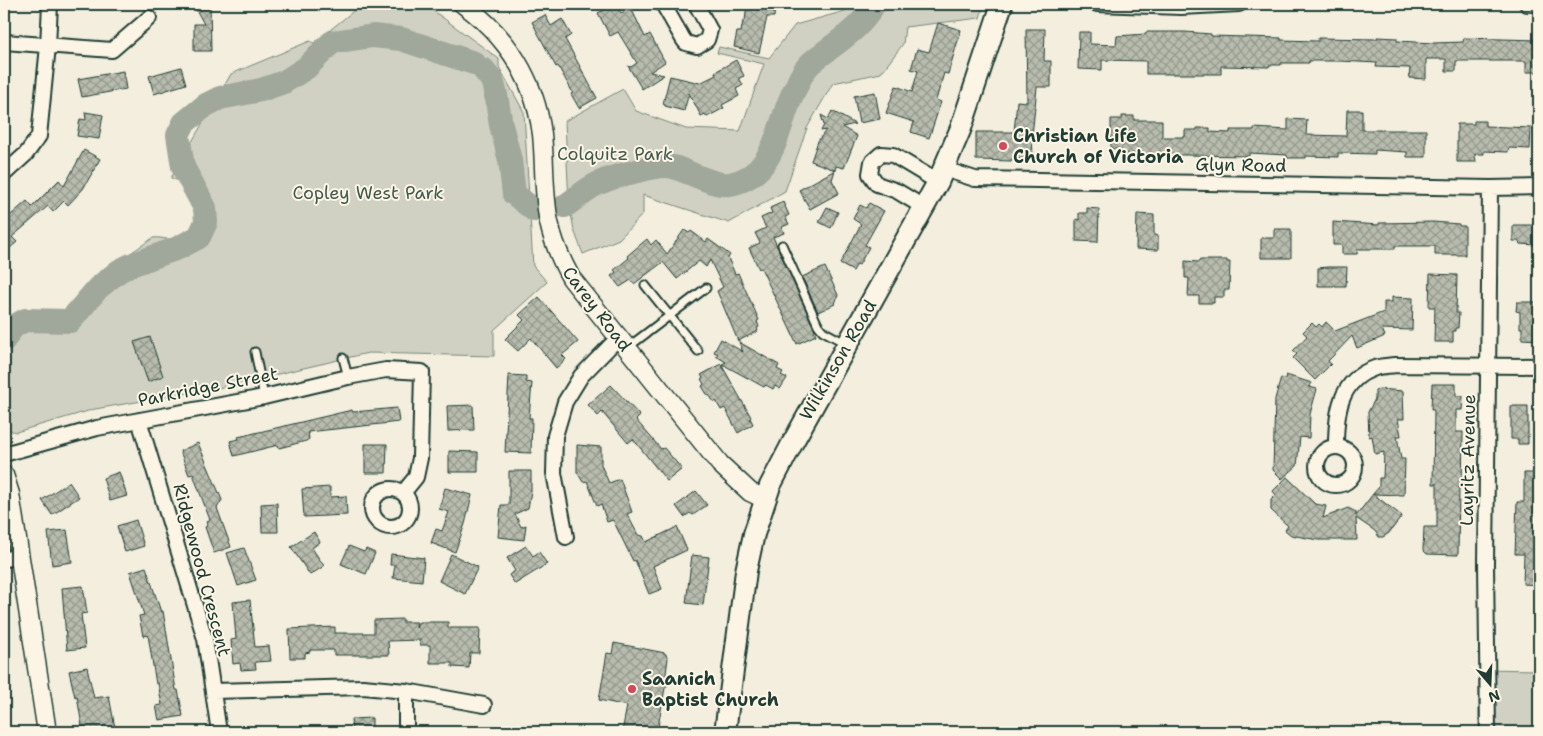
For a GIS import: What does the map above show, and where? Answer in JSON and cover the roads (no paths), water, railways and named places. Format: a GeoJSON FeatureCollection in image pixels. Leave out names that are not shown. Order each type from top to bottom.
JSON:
{"type":"FeatureCollection","features":[{"type":"Feature","properties":{"kind":"main road","name":"Wilkinson Road"},"geometry":{"type":"LineString","coordinates":[[725,732],[746,571],[754,534],[765,499],[777,470],[925,208],[941,175],[967,112],[1002,4]]}},
{"type":"Feature","properties":{"kind":"street"},"geometry":{"type":"LineString","coordinates":[[4,174],[26,154],[39,136],[50,4]]}},
{"type":"Feature","properties":{"kind":"street","name":"Carey Road"},"geometry":{"type":"LineString","coordinates":[[464,4],[493,29],[507,45],[518,61],[526,78],[539,117],[549,222],[559,257],[571,278],[583,296],[720,464],[750,492],[765,499]]}},
{"type":"Feature","properties":{"kind":"street"},"geometry":{"type":"LineString","coordinates":[[663,4],[686,44],[697,46],[706,40],[710,30],[696,4]]}},
{"type":"Feature","properties":{"kind":"street"},"geometry":{"type":"LineString","coordinates":[[1097,4],[1181,7],[1240,4]]}},
{"type":"Feature","properties":{"kind":"street"},"geometry":{"type":"LineString","coordinates":[[1527,4],[1539,4]]}},
{"type":"Feature","properties":{"kind":"street"},"geometry":{"type":"LineString","coordinates":[[4,42],[112,50],[149,18]]}},
{"type":"Feature","properties":{"kind":"street","name":"Glyn Road"},"geometry":{"type":"LineString","coordinates":[[925,208],[897,191],[878,184],[870,174],[872,162],[881,154],[893,155],[941,175],[975,179],[1490,188],[1539,187]]}},
{"type":"Feature","properties":{"kind":"street","name":"Layritz Avenue"},"geometry":{"type":"LineString","coordinates":[[1488,732],[1486,564],[1490,188]]}},
{"type":"Feature","properties":{"kind":"street"},"geometry":{"type":"LineString","coordinates":[[566,537],[554,473],[555,436],[565,402],[581,376],[623,343]]}},
{"type":"Feature","properties":{"kind":"street"},"geometry":{"type":"LineString","coordinates":[[1336,446],[1339,406],[1347,389],[1358,378],[1375,368],[1395,365],[1539,366]]}},
{"type":"Feature","properties":{"kind":"street","name":"Parkridge Street"},"geometry":{"type":"LineString","coordinates":[[4,454],[97,428],[264,397],[348,377],[386,370],[422,372],[420,458],[416,477],[403,493]]}},
{"type":"Feature","properties":{"kind":"street","name":"Ridgewood Crescent"},"geometry":{"type":"LineString","coordinates":[[139,420],[205,639],[220,732]]}},
{"type":"Feature","properties":{"kind":"street"},"geometry":{"type":"LineString","coordinates":[[4,475],[10,494],[12,558],[47,732]]}},
{"type":"Feature","properties":{"kind":"street"},"geometry":{"type":"LineString","coordinates":[[213,691],[363,686],[406,691],[484,705]]}},
{"type":"Feature","properties":{"kind":"street"},"geometry":{"type":"LineString","coordinates":[[406,691],[406,732]]}},
{"type":"Feature","properties":{"kind":"lane"},"geometry":{"type":"LineString","coordinates":[[782,245],[818,325],[823,331],[847,345]]}},
{"type":"Feature","properties":{"kind":"lane"},"geometry":{"type":"LineString","coordinates":[[645,285],[698,351]]}},
{"type":"Feature","properties":{"kind":"lane"},"geometry":{"type":"LineString","coordinates":[[623,343],[670,316],[706,288]]}},
{"type":"Feature","properties":{"kind":"lane"},"geometry":{"type":"LineString","coordinates":[[255,352],[264,397]]}},
{"type":"Feature","properties":{"kind":"lane"},"geometry":{"type":"LineString","coordinates":[[343,358],[348,377]]}},
{"type":"Feature","properties":{"kind":"waterway"},"geometry":{"type":"LineString","coordinates":[[565,206],[599,183],[625,174],[658,167],[673,167],[709,181],[724,184],[746,179],[758,170],[767,158],[801,76],[819,56],[854,30],[874,4]]}},
{"type":"Feature","properties":{"kind":"waterway"},"geometry":{"type":"LineString","coordinates":[[4,340],[13,327],[25,320],[70,321],[98,288],[119,271],[178,248],[199,237],[206,222],[205,208],[183,167],[178,135],[184,123],[206,105],[220,98],[261,90],[284,82],[306,68],[332,42],[373,36],[401,39],[474,63]]}},
{"type":"Feature","properties":{"kind":"waterway"},"geometry":{"type":"LineString","coordinates":[[484,70],[492,80],[496,95],[510,160],[514,194],[534,210]]}},
{"type":"Feature","properties":{"kind":"place","name":"Christian Life Church of Victoria"},"geometry":{"type":"Point","coordinates":[1003,146]}},
{"type":"Feature","properties":{"kind":"place","name":"Saanich Baptist Church"},"geometry":{"type":"Point","coordinates":[632,689]}},
{"type":"Feature","properties":{"kind":"park label","name":"Colquitz Park"},"geometry":{"type":"Point","coordinates":[615,154]}},
{"type":"Feature","properties":{"kind":"park label","name":"Copley West Park"},"geometry":{"type":"Point","coordinates":[368,193]}}]}
